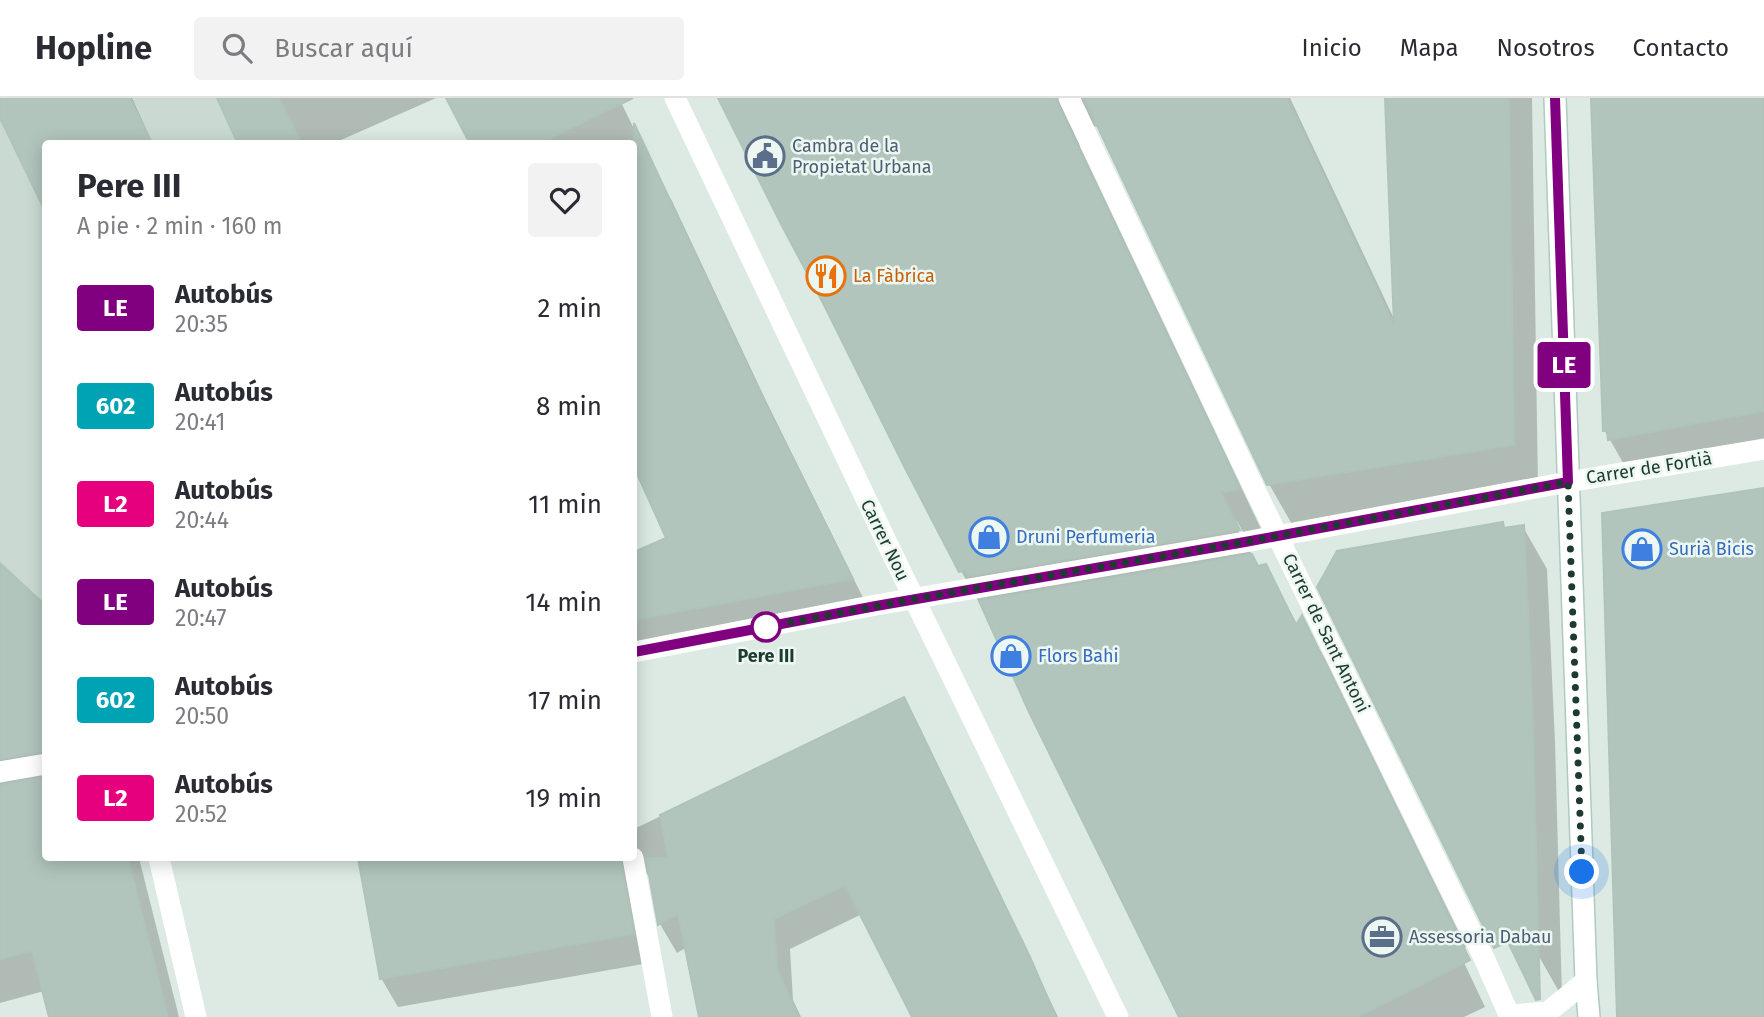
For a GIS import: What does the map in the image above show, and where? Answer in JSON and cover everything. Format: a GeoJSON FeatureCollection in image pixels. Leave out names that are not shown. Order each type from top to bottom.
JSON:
{"type":"FeatureCollection","features":[{"type":"Feature","properties":{"kind":"street","name":"Carrer Nou"},"geometry":{"type":"LineString","coordinates":[[676,98],[914,599],[1118,1017]]}},
{"type":"Feature","properties":{"kind":"street","name":"Carrer de Sant Antoni"},"geometry":{"type":"LineString","coordinates":[[1069,98],[1278,536],[1484,958],[1509,1016]]}},
{"type":"Feature","properties":{"kind":"street"},"geometry":{"type":"LineString","coordinates":[[1555,98],[1589,1017]]}},
{"type":"Feature","properties":{"kind":"street","name":"Carrer de Fortià"},"geometry":{"type":"LineString","coordinates":[[637,651],[914,599],[1764,449]]}},
{"type":"Feature","properties":{"kind":"street"},"geometry":{"type":"LineString","coordinates":[[0,772],[42,765]]}},
{"type":"Feature","properties":{"kind":"street"},"geometry":{"type":"LineString","coordinates":[[160,861],[196,1017]]}},
{"type":"Feature","properties":{"kind":"street"},"geometry":{"type":"LineString","coordinates":[[634,861],[662,1017]]}},
{"type":"Feature","properties":{"kind":"street"},"geometry":{"type":"LineString","coordinates":[[1509,1016],[1548,1012],[1586,981]]}},
{"type":"Feature","properties":{"kind":"shaded area"},"geometry":{"type":"Polygon","coordinates":[[[0,98],[217,98],[237,140],[42,140],[42,603],[0,563],[0,98]]]}},
{"type":"Feature","properties":{"kind":"building"},"geometry":{"type":"Polygon","coordinates":[[[0,98],[130,98],[150,140],[42,140],[42,205],[0,118],[0,98]]]}},
{"type":"Feature","properties":{"kind":"building"},"geometry":{"type":"Polygon","coordinates":[[[217,98],[279,98],[300,140],[236,140],[217,98]]]}},
{"type":"Feature","properties":{"kind":"building"},"geometry":{"type":"Polygon","coordinates":[[[446,98],[633,98],[547,140],[468,140],[446,98]]]}},
{"type":"Feature","properties":{"kind":"building"},"geometry":{"type":"Polygon","coordinates":[[[718,98],[1056,98],[1240,489],[1221,492],[1240,530],[968,576],[966,570],[959,572],[718,98]]]}},
{"type":"Feature","properties":{"kind":"building"},"geometry":{"type":"Polygon","coordinates":[[[1084,98],[1287,98],[1394,325],[1385,98],[1509,98],[1514,445],[1267,485],[1084,98]]]}},
{"type":"Feature","properties":{"kind":"building"},"geometry":{"type":"Polygon","coordinates":[[[1591,98],[1764,98],[1764,411],[1608,440],[1607,431],[1603,431],[1591,98]]]}},
{"type":"Feature","properties":{"kind":"building"},"geometry":{"type":"Polygon","coordinates":[[[634,123],[749,369],[853,579],[637,619],[637,551],[666,538],[637,474],[637,140],[634,140],[634,123]]]}},
{"type":"Feature","properties":{"kind":"building"},"geometry":{"type":"Polygon","coordinates":[[[1764,488],[1764,1017],[1617,1017],[1602,513],[1764,488]]]}},
{"type":"Feature","properties":{"kind":"building"},"geometry":{"type":"Polygon","coordinates":[[[1503,522],[1504,528],[1524,525],[1532,699],[1540,999],[1536,1000],[1508,942],[1494,948],[1317,587],[1337,551],[1503,522]]]}},
{"type":"Feature","properties":{"kind":"building"},"geometry":{"type":"Polygon","coordinates":[[[1252,554],[1258,566],[1266,564],[1296,625],[1302,615],[1470,960],[1357,1017],[1179,1017],[1029,712],[979,601],[1252,554]]]}},
{"type":"Feature","properties":{"kind":"building"},"geometry":{"type":"Polygon","coordinates":[[[0,563],[42,602],[42,752],[0,759],[0,563]]]}},
{"type":"Feature","properties":{"kind":"building"},"geometry":{"type":"Polygon","coordinates":[[[904,697],[1030,957],[1056,1017],[912,1017],[845,885],[774,919],[777,969],[799,1017],[699,1017],[678,914],[658,925],[646,858],[668,858],[660,815],[904,697]]]}},
{"type":"Feature","properties":{"kind":"building"},"geometry":{"type":"Polygon","coordinates":[[[42,778],[42,861],[129,861],[168,1017],[49,1017],[32,951],[0,959],[0,785],[42,778]]]}},
{"type":"Feature","properties":{"kind":"building"},"geometry":{"type":"Polygon","coordinates":[[[359,861],[621,861],[634,934],[380,979],[359,861]]]}},
{"type":"Feature","properties":{"kind":"bus line","name":"LE"},"geometry":{"type":"LineString","coordinates":[[637,651],[967,589],[1245,542],[1568,482],[1555,98]]}},
{"type":"Feature","properties":{"kind":"place","name":"Cambra de la Propietat Urbana"},"geometry":{"type":"Point","coordinates":[765,156]}},
{"type":"Feature","properties":{"kind":"place","name":"La Fàbrica"},"geometry":{"type":"Point","coordinates":[826,276]}},
{"type":"Feature","properties":{"kind":"place","name":"Druni Perfumeria"},"geometry":{"type":"Point","coordinates":[989,537]}},
{"type":"Feature","properties":{"kind":"place","name":"Surià Bicis"},"geometry":{"type":"Point","coordinates":[1642,549]}},
{"type":"Feature","properties":{"kind":"place","name":"Pere III"},"geometry":{"type":"Point","coordinates":[766,627]}},
{"type":"Feature","properties":{"kind":"place","name":"Flors Bahi"},"geometry":{"type":"Point","coordinates":[1011,656]}},
{"type":"Feature","properties":{"kind":"place","name":"Assessoria Dabau"},"geometry":{"type":"Point","coordinates":[1382,937]}},
{"type":"Feature","properties":{"kind":"route"},"geometry":{"type":"LineString","coordinates":[[766,627],[1568,482],[1582,872]]}}]}
